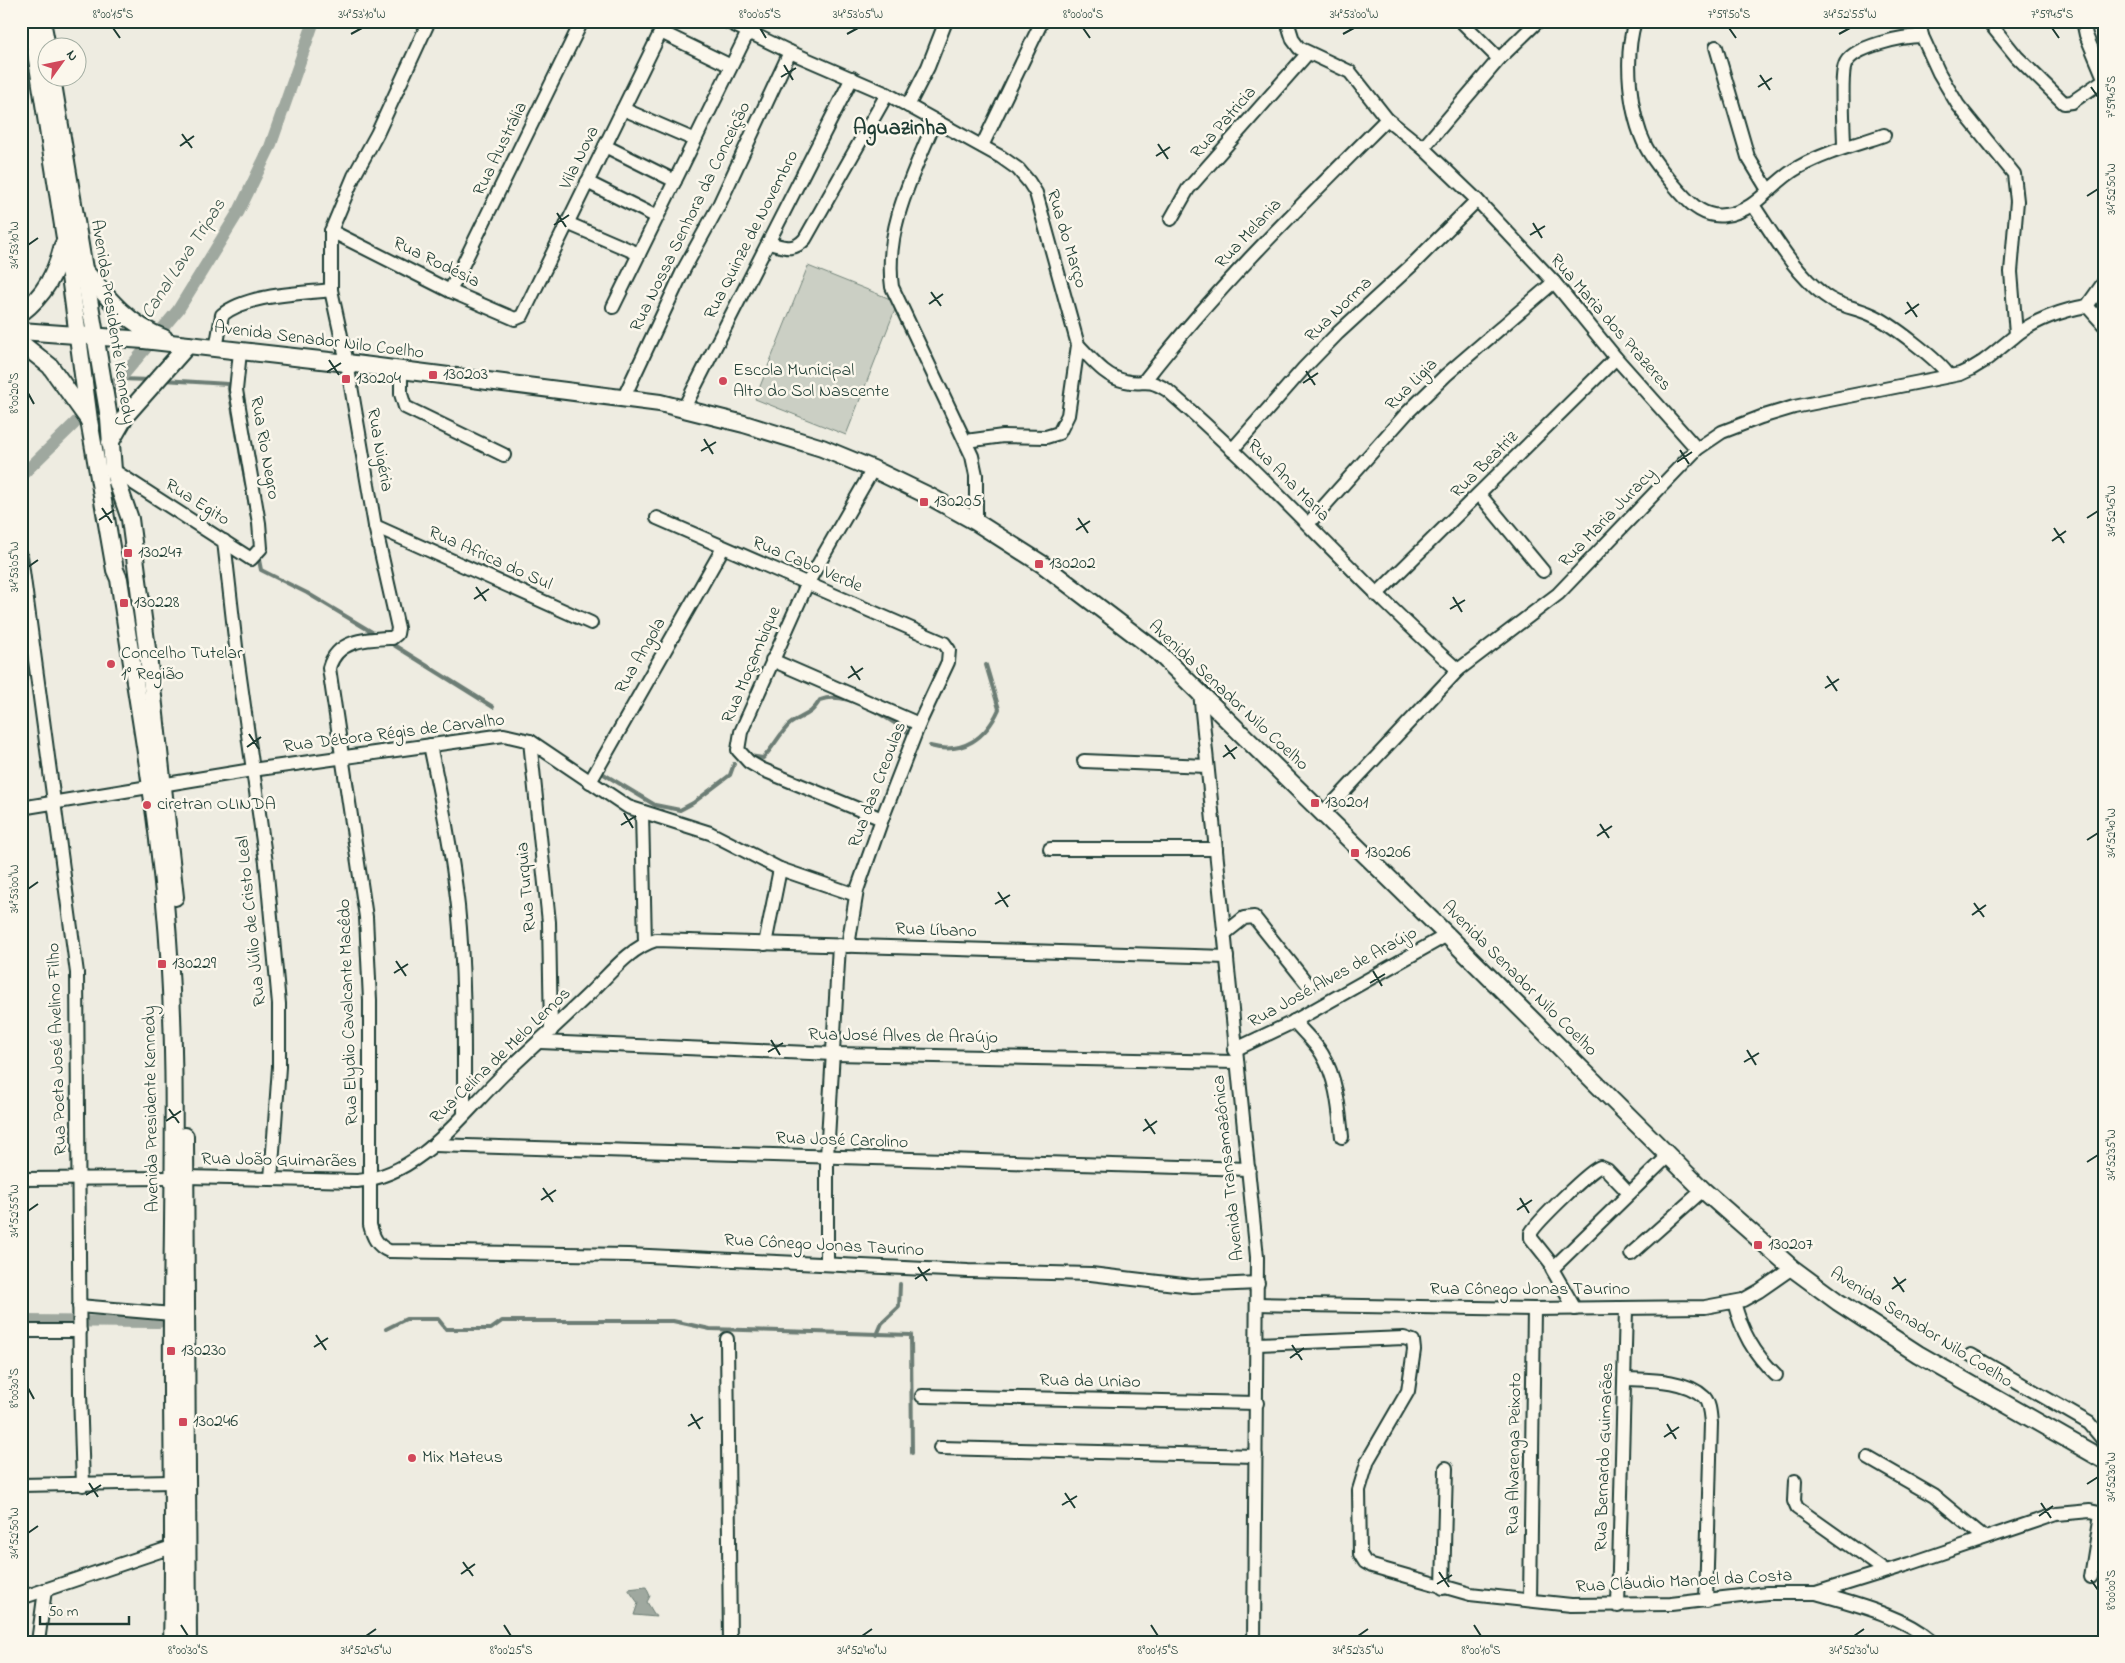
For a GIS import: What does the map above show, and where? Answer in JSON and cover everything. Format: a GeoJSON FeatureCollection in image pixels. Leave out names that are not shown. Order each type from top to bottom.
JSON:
{"type":"FeatureCollection","features":[{"type":"Feature","properties":{"kind":"main road","name":"Avenida Presidente Kennedy"},"geometry":{"type":"LineString","coordinates":[[31,21],[79,335],[81,395],[106,475],[124,563],[119,580],[157,786],[176,909],[188,1642]]}},
{"type":"Feature","properties":{"kind":"main road"},"geometry":{"type":"LineString","coordinates":[[42,21],[45,38]]}},
{"type":"Feature","properties":{"kind":"main road","name":"Avenida Presidente Kennedy"},"geometry":{"type":"LineString","coordinates":[[54,88],[109,418],[106,475],[130,519],[152,687],[157,786]]}},
{"type":"Feature","properties":{"kind":"main road"},"geometry":{"type":"LineString","coordinates":[[21,313],[33,304],[48,284],[56,270],[65,238]]}},
{"type":"Feature","properties":{"kind":"main road"},"geometry":{"type":"LineString","coordinates":[[84,269],[112,304],[147,337]]}},
{"type":"Feature","properties":{"kind":"main road","name":"Avenida Senador Nilo Coelho"},"geometry":{"type":"LineString","coordinates":[[21,330],[96,336],[147,337],[180,345],[347,363],[624,397],[684,408],[822,448],[873,469],[929,496],[976,522],[1064,580],[1152,648],[1200,692],[1703,1190],[1792,1268],[1838,1302],[1910,1349],[2104,1460]]}},
{"type":"Feature","properties":{"kind":"main road"},"geometry":{"type":"LineString","coordinates":[[21,343],[50,366],[81,395]]}},
{"type":"Feature","properties":{"kind":"main road"},"geometry":{"type":"LineString","coordinates":[[109,445],[121,422],[180,345]]}},
{"type":"Feature","properties":{"kind":"main road","name":"Avenida Presidente Kennedy"},"geometry":{"type":"LineString","coordinates":[[172,1642],[172,1314],[180,1178]]}},
{"type":"Feature","properties":{"kind":"street","name":"Rua Nigéria"},"geometry":{"type":"LineString","coordinates":[[367,639],[392,638],[397,634],[398,628],[375,526],[347,363],[331,290],[331,231],[354,176],[377,134],[429,21]]}},
{"type":"Feature","properties":{"kind":"street","name":"Rua Austrália"},"geometry":{"type":"LineString","coordinates":[[450,291],[582,21]]}},
{"type":"Feature","properties":{"kind":"street","name":"Rua do Março"},"geometry":{"type":"LineString","coordinates":[[726,21],[790,52],[887,94],[982,146],[1018,169],[1036,193],[1078,345],[1068,416],[1059,433],[1046,437],[1003,436],[966,441]]}},
{"type":"Feature","properties":{"kind":"street"},"geometry":{"type":"LineString","coordinates":[[908,106],[928,67],[946,21]]}},
{"type":"Feature","properties":{"kind":"street"},"geometry":{"type":"LineString","coordinates":[[982,146],[1042,21]]}},
{"type":"Feature","properties":{"kind":"street"},"geometry":{"type":"LineString","coordinates":[[1287,21],[1293,40],[1299,48],[1308,53]]}},
{"type":"Feature","properties":{"kind":"street"},"geometry":{"type":"LineString","coordinates":[[1461,21],[1499,60]]}},
{"type":"Feature","properties":{"kind":"street"},"geometry":{"type":"LineString","coordinates":[[1422,148],[1499,60],[1538,21]]}},
{"type":"Feature","properties":{"kind":"street"},"geometry":{"type":"LineString","coordinates":[[1635,21],[1629,50],[1631,90],[1643,138],[1654,160],[1684,197],[1699,210],[1723,216],[1738,213],[1753,205],[1783,176],[1801,165],[1844,146],[1884,135]]}},
{"type":"Feature","properties":{"kind":"street"},"geometry":{"type":"LineString","coordinates":[[1988,21],[2017,57],[2064,103],[2072,102],[2104,79],[2086,35],[2083,21]]}},
{"type":"Feature","properties":{"kind":"street"},"geometry":{"type":"LineString","coordinates":[[664,26],[731,66]]}},
{"type":"Feature","properties":{"kind":"street","name":"Vila Nova"},"geometry":{"type":"LineString","coordinates":[[525,311],[664,26]]}},
{"type":"Feature","properties":{"kind":"street"},"geometry":{"type":"LineString","coordinates":[[1844,146],[1844,72],[1847,60],[1860,50],[1919,26],[1939,73],[1958,105],[2014,174],[2017,201],[2011,272],[2016,334]]}},
{"type":"Feature","properties":{"kind":"street"},"geometry":{"type":"LineString","coordinates":[[613,307],[748,32]]}},
{"type":"Feature","properties":{"kind":"street"},"geometry":{"type":"LineString","coordinates":[[1716,47],[1748,157],[1768,190]]}},
{"type":"Feature","properties":{"kind":"street","name":"Rua Nossa Senhora da Conceição"},"geometry":{"type":"LineString","coordinates":[[624,397],[684,269],[718,208],[790,52]]}},
{"type":"Feature","properties":{"kind":"street","name":"Rua Maria dos Prazeres"},"geometry":{"type":"LineString","coordinates":[[1308,53],[1350,72],[1387,119],[1422,148],[1477,200],[1554,282],[1616,358],[1697,450]]}},
{"type":"Feature","properties":{"kind":"street","name":"Rua Patricia"},"geometry":{"type":"LineString","coordinates":[[1171,219],[1188,190],[1308,53]]}},
{"type":"Feature","properties":{"kind":"street","name":"Rua Quinze de Novembro"},"geometry":{"type":"LineString","coordinates":[[684,408],[852,78]]}},
{"type":"Feature","properties":{"kind":"street"},"geometry":{"type":"LineString","coordinates":[[769,244],[791,249],[796,248],[805,239],[887,94]]}},
{"type":"Feature","properties":{"kind":"street"},"geometry":{"type":"LineString","coordinates":[[623,109],[695,140]]}},
{"type":"Feature","properties":{"kind":"street","name":"Rua Melania"},"geometry":{"type":"LineString","coordinates":[[1145,380],[1217,293],[1281,225],[1387,119]]}},
{"type":"Feature","properties":{"kind":"street"},"geometry":{"type":"LineString","coordinates":[[935,121],[896,222],[889,266],[892,288],[972,456],[976,475],[976,522]]}},
{"type":"Feature","properties":{"kind":"street"},"geometry":{"type":"LineString","coordinates":[[605,146],[675,180]]}},
{"type":"Feature","properties":{"kind":"street"},"geometry":{"type":"LineString","coordinates":[[587,182],[657,217]]}},
{"type":"Feature","properties":{"kind":"street","name":"Rua Norma"},"geometry":{"type":"LineString","coordinates":[[1232,450],[1311,361],[1477,200]]}},
{"type":"Feature","properties":{"kind":"street"},"geometry":{"type":"LineString","coordinates":[[1753,205],[1788,256],[1808,280],[1824,295],[1840,306],[1874,315],[1929,354],[1949,376]]}},
{"type":"Feature","properties":{"kind":"street"},"geometry":{"type":"LineString","coordinates":[[567,223],[639,254]]}},
{"type":"Feature","properties":{"kind":"street","name":"Rua Rodésia"},"geometry":{"type":"LineString","coordinates":[[331,231],[450,291],[515,318],[522,316],[525,311]]}},
{"type":"Feature","properties":{"kind":"street","name":"Rua Ligia"},"geometry":{"type":"LineString","coordinates":[[1308,524],[1407,413],[1446,375],[1554,282]]}},
{"type":"Feature","properties":{"kind":"street"},"geometry":{"type":"LineString","coordinates":[[2104,282],[2087,306],[2104,325]]}},
{"type":"Feature","properties":{"kind":"street"},"geometry":{"type":"LineString","coordinates":[[216,349],[222,315],[233,308],[250,301],[331,290]]}},
{"type":"Feature","properties":{"kind":"street","name":"Rua Maria Juracy"},"geometry":{"type":"LineString","coordinates":[[1323,814],[1458,670],[1558,594],[1697,450],[1722,432],[1794,407],[1949,376],[1981,364],[2016,334],[2046,318],[2071,308],[2087,306]]}},
{"type":"Feature","properties":{"kind":"street","name":"Rua Ana Maria"},"geometry":{"type":"LineString","coordinates":[[1078,345],[1103,370],[1112,376],[1126,382],[1145,380],[1154,382],[1167,390],[1308,524],[1376,595],[1458,670]]}},
{"type":"Feature","properties":{"kind":"street","name":"Rua Rio Negro"},"geometry":{"type":"LineString","coordinates":[[240,352],[236,390],[259,523],[255,554]]}},
{"type":"Feature","properties":{"kind":"street","name":"Rua Beatriz"},"geometry":{"type":"LineString","coordinates":[[1376,595],[1480,495],[1616,358]]}},
{"type":"Feature","properties":{"kind":"street"},"geometry":{"type":"LineString","coordinates":[[400,370],[400,394],[405,407],[504,455]]}},
{"type":"Feature","properties":{"kind":"street","name":"Rua Moçambique"},"geometry":{"type":"LineString","coordinates":[[873,469],[807,584],[741,732],[738,750],[749,762],[761,769],[882,819]]}},
{"type":"Feature","properties":{"kind":"street","name":"Rua Egito"},"geometry":{"type":"LineString","coordinates":[[106,475],[224,541],[255,554]]}},
{"type":"Feature","properties":{"kind":"street"},"geometry":{"type":"LineString","coordinates":[[1480,495],[1543,571]]}},
{"type":"Feature","properties":{"kind":"street","name":"Rua Cabo Verde"},"geometry":{"type":"LineString","coordinates":[[657,518],[944,643]]}},
{"type":"Feature","properties":{"kind":"street","name":"Rua Africa do Sul"},"geometry":{"type":"LineString","coordinates":[[375,526],[591,623]]}},
{"type":"Feature","properties":{"kind":"street","name":"Rua Júlio de Cristo Leal"},"geometry":{"type":"LineString","coordinates":[[224,541],[252,770],[269,888],[281,1034],[271,1180]]}},
{"type":"Feature","properties":{"kind":"street","name":"Rua Angola"},"geometry":{"type":"LineString","coordinates":[[590,782],[723,548]]}},
{"type":"Feature","properties":{"kind":"street","name":"Rua Poeta José Avelino Filho"},"geometry":{"type":"LineString","coordinates":[[21,556],[56,804],[77,972],[80,1320],[84,1485]]}},
{"type":"Feature","properties":{"kind":"street","name":"Rua Elydio Cavalcante Macêdo"},"geometry":{"type":"LineString","coordinates":[[367,639],[342,648],[332,659],[329,668],[366,917],[370,1000],[370,1225],[375,1239],[381,1248],[389,1251]]}},
{"type":"Feature","properties":{"kind":"street","name":"Rua das Creoulas"},"geometry":{"type":"LineString","coordinates":[[827,1263],[827,1157],[844,945],[856,895],[882,819],[919,724],[948,662],[949,650],[944,643]]}},
{"type":"Feature","properties":{"kind":"street"},"geometry":{"type":"LineString","coordinates":[[772,660],[919,724]]}},
{"type":"Feature","properties":{"kind":"street","name":"Avenida Transamazônica"},"geometry":{"type":"LineString","coordinates":[[1200,692],[1227,957],[1235,1056],[1249,1170],[1258,1283],[1254,1642]]}},
{"type":"Feature","properties":{"kind":"street","name":"Rua Débora Régis de Carvalho"},"geometry":{"type":"LineString","coordinates":[[21,808],[56,804],[343,756],[504,735],[530,741],[628,807],[710,833],[780,869],[856,895]]}},
{"type":"Feature","properties":{"kind":"street","name":"Rua Turquia"},"geometry":{"type":"LineString","coordinates":[[530,741],[549,922],[551,1031]]}},
{"type":"Feature","properties":{"kind":"street"},"geometry":{"type":"LineString","coordinates":[[430,745],[448,831],[458,907],[463,1020],[464,1114]]}},
{"type":"Feature","properties":{"kind":"street"},"geometry":{"type":"LineString","coordinates":[[1084,761],[1207,766]]}},
{"type":"Feature","properties":{"kind":"street"},"geometry":{"type":"LineString","coordinates":[[642,813],[645,943]]}},
{"type":"Feature","properties":{"kind":"street"},"geometry":{"type":"LineString","coordinates":[[1050,849],[1216,849]]}},
{"type":"Feature","properties":{"kind":"street"},"geometry":{"type":"LineString","coordinates":[[765,944],[780,869]]}},
{"type":"Feature","properties":{"kind":"street"},"geometry":{"type":"LineString","coordinates":[[1224,934],[1244,918],[1254,917],[1309,986]]}},
{"type":"Feature","properties":{"kind":"street","name":"Rua José Alves de Araújo"},"geometry":{"type":"LineString","coordinates":[[540,1042],[834,1054],[1235,1056],[1447,935]]}},
{"type":"Feature","properties":{"kind":"street","name":"Rua Líbano"},"geometry":{"type":"LineString","coordinates":[[645,943],[670,940],[1227,957]]}},
{"type":"Feature","properties":{"kind":"street","name":"Rua Celina de Melo Lemos"},"geometry":{"type":"LineString","coordinates":[[371,1180],[399,1167],[434,1145],[621,963],[645,943]]}},
{"type":"Feature","properties":{"kind":"street"},"geometry":{"type":"LineString","coordinates":[[1294,1021],[1317,1047],[1327,1065],[1338,1100],[1342,1137]]}},
{"type":"Feature","properties":{"kind":"street","name":"Rua José Carolino"},"geometry":{"type":"LineString","coordinates":[[434,1145],[1249,1170]]}},
{"type":"Feature","properties":{"kind":"street"},"geometry":{"type":"LineString","coordinates":[[1575,1309],[1553,1274],[1552,1269],[1669,1155]]}},
{"type":"Feature","properties":{"kind":"street"},"geometry":{"type":"LineString","coordinates":[[1554,1267],[1531,1234],[1576,1187],[1594,1170],[1600,1167],[1607,1170],[1629,1193]]}},
{"type":"Feature","properties":{"kind":"street","name":"Rua João Guimarães"},"geometry":{"type":"LineString","coordinates":[[21,1180],[180,1178],[371,1180]]}},
{"type":"Feature","properties":{"kind":"street"},"geometry":{"type":"LineString","coordinates":[[1632,1254],[1703,1190]]}},
{"type":"Feature","properties":{"kind":"street","name":"Rua Cônego Jonas Taurino"},"geometry":{"type":"LineString","coordinates":[[389,1251],[628,1255],[968,1271],[1091,1274],[1192,1286],[1258,1283]]}},
{"type":"Feature","properties":{"kind":"street","name":"Rua Cônego Jonas Taurino"},"geometry":{"type":"LineString","coordinates":[[1257,1304],[1534,1309],[1705,1307],[1734,1302],[1759,1292],[1792,1268]]}},
{"type":"Feature","properties":{"kind":"street"},"geometry":{"type":"LineString","coordinates":[[1734,1302],[1748,1344],[1759,1359],[1776,1374]]}},
{"type":"Feature","properties":{"kind":"street","name":"Rua Alvarenga Peixoto"},"geometry":{"type":"LineString","coordinates":[[1530,1600],[1534,1309]]}},
{"type":"Feature","properties":{"kind":"street","name":"Rua Bernardo Guimarães"},"geometry":{"type":"LineString","coordinates":[[1618,1606],[1626,1309]]}},
{"type":"Feature","properties":{"kind":"street"},"geometry":{"type":"LineString","coordinates":[[25,1331],[80,1320],[172,1314]]}},
{"type":"Feature","properties":{"kind":"street","name":"Rua Cláudio Manoel da Costa"},"geometry":{"type":"LineString","coordinates":[[1257,1344],[1404,1338],[1413,1342],[1414,1350],[1405,1399],[1377,1443],[1363,1473],[1359,1490],[1358,1511],[1360,1554],[1365,1562],[1372,1566],[1470,1594],[1571,1605],[1618,1606],[1706,1601],[1760,1593],[1816,1593],[2056,1514],[2090,1511],[2102,1514]]}},
{"type":"Feature","properties":{"kind":"street"},"geometry":{"type":"LineString","coordinates":[[727,1339],[730,1642]]}},
{"type":"Feature","properties":{"kind":"street"},"geometry":{"type":"LineString","coordinates":[[1971,1354],[2089,1423],[2104,1441]]}},
{"type":"Feature","properties":{"kind":"street"},"geometry":{"type":"LineString","coordinates":[[1625,1379],[1652,1380],[1681,1385],[1704,1398],[1709,1407],[1711,1423],[1706,1601]]}},
{"type":"Feature","properties":{"kind":"street","name":"Rua da Uniao"},"geometry":{"type":"LineString","coordinates":[[922,1396],[1257,1403]]}},
{"type":"Feature","properties":{"kind":"street"},"geometry":{"type":"LineString","coordinates":[[940,1448],[1256,1456]]}},
{"type":"Feature","properties":{"kind":"street"},"geometry":{"type":"LineString","coordinates":[[1868,1458],[1934,1496],[1985,1538]]}},
{"type":"Feature","properties":{"kind":"street"},"geometry":{"type":"LineString","coordinates":[[1444,1588],[1446,1468]]}},
{"type":"Feature","properties":{"kind":"street"},"geometry":{"type":"LineString","coordinates":[[1794,1481],[1796,1508],[1886,1571]]}},
{"type":"Feature","properties":{"kind":"street"},"geometry":{"type":"LineString","coordinates":[[21,1485],[171,1482]]}},
{"type":"Feature","properties":{"kind":"street"},"geometry":{"type":"LineString","coordinates":[[2091,1577],[2102,1514]]}},
{"type":"Feature","properties":{"kind":"street"},"geometry":{"type":"LineString","coordinates":[[21,1598],[172,1547]]}},
{"type":"Feature","properties":{"kind":"street"},"geometry":{"type":"LineString","coordinates":[[38,1642],[45,1590]]}},
{"type":"Feature","properties":{"kind":"street"},"geometry":{"type":"LineString","coordinates":[[1816,1593],[1862,1606],[1899,1621],[1933,1642]]}},
{"type":"Feature","properties":{"kind":"shaded area"},"geometry":{"type":"Polygon","coordinates":[[[808,266],[898,302],[846,435],[755,399],[808,266]]]}},
{"type":"Feature","properties":{"kind":"shaded area"},"geometry":{"type":"Polygon","coordinates":[[[646,1587],[650,1596],[647,1602],[656,1617],[634,1615],[638,1603],[628,1589],[646,1587]]]}},
{"type":"Feature","properties":{"kind":"waterway","name":"Canal Lava Tripas"},"geometry":{"type":"LineString","coordinates":[[21,476],[120,379],[178,310],[239,211],[270,147],[314,21]]}},
{"type":"Feature","properties":{"kind":"waterway"},"geometry":{"type":"LineString","coordinates":[[120,379],[150,380]]}},
{"type":"Feature","properties":{"kind":"waterway"},"geometry":{"type":"LineString","coordinates":[[164,380],[228,384],[254,528]]}},
{"type":"Feature","properties":{"kind":"waterway"},"geometry":{"type":"LineString","coordinates":[[258,555],[261,570],[307,593],[377,635]]}},
{"type":"Feature","properties":{"kind":"waterway"},"geometry":{"type":"LineString","coordinates":[[389,642],[493,707]]}},
{"type":"Feature","properties":{"kind":"waterway"},"geometry":{"type":"LineString","coordinates":[[930,746],[942,748],[963,746],[980,736],[994,719],[999,709],[986,665]]}},
{"type":"Feature","properties":{"kind":"waterway"},"geometry":{"type":"LineString","coordinates":[[749,756],[763,758],[790,724],[810,712],[820,700],[831,698],[843,699],[868,707],[912,735]]}},
{"type":"Feature","properties":{"kind":"waterway"},"geometry":{"type":"LineString","coordinates":[[602,773],[655,805],[680,810],[693,803],[730,775],[734,764]]}},
{"type":"Feature","properties":{"kind":"waterway"},"geometry":{"type":"LineString","coordinates":[[877,1335],[882,1323],[899,1307],[900,1284]]}},
{"type":"Feature","properties":{"kind":"waterway"},"geometry":{"type":"LineString","coordinates":[[386,1329],[406,1319],[438,1319],[446,1329],[491,1329],[502,1321],[673,1321],[710,1329],[911,1335],[912,1453]]}},
{"type":"Feature","properties":{"kind":"waterway"},"geometry":{"type":"LineString","coordinates":[[21,1321],[159,1322]]}},
{"type":"Feature","properties":{"kind":"place","name":"130203"},"geometry":{"type":"Point","coordinates":[433,375]}},
{"type":"Feature","properties":{"kind":"place","name":"130204"},"geometry":{"type":"Point","coordinates":[346,379]}},
{"type":"Feature","properties":{"kind":"place","name":"Escola Municipal Alto do Sol Nascente"},"geometry":{"type":"Point","coordinates":[723,381]}},
{"type":"Feature","properties":{"kind":"place","name":"130205"},"geometry":{"type":"Point","coordinates":[924,502]}},
{"type":"Feature","properties":{"kind":"place","name":"130247"},"geometry":{"type":"Point","coordinates":[128,553]}},
{"type":"Feature","properties":{"kind":"place","name":"130202"},"geometry":{"type":"Point","coordinates":[1039,564]}},
{"type":"Feature","properties":{"kind":"place","name":"130228"},"geometry":{"type":"Point","coordinates":[124,603]}},
{"type":"Feature","properties":{"kind":"place","name":"Concelho Tutelar 1° Região"},"geometry":{"type":"Point","coordinates":[111,664]}},
{"type":"Feature","properties":{"kind":"place","name":"130201"},"geometry":{"type":"Point","coordinates":[1315,803]}},
{"type":"Feature","properties":{"kind":"place","name":"ciretran OLINDA"},"geometry":{"type":"Point","coordinates":[147,805]}},
{"type":"Feature","properties":{"kind":"place","name":"130206"},"geometry":{"type":"Point","coordinates":[1355,853]}},
{"type":"Feature","properties":{"kind":"place","name":"130229"},"geometry":{"type":"Point","coordinates":[162,964]}},
{"type":"Feature","properties":{"kind":"place","name":"130207"},"geometry":{"type":"Point","coordinates":[1758,1245]}},
{"type":"Feature","properties":{"kind":"place","name":"130230"},"geometry":{"type":"Point","coordinates":[171,1351]}},
{"type":"Feature","properties":{"kind":"place","name":"130246"},"geometry":{"type":"Point","coordinates":[183,1422]}},
{"type":"Feature","properties":{"kind":"place","name":"Mix Mateus"},"geometry":{"type":"Point","coordinates":[412,1458]}},
{"type":"Feature","properties":{"kind":"district","name":"Aguazinha"},"geometry":{"type":"Point","coordinates":[900,129]}}]}
